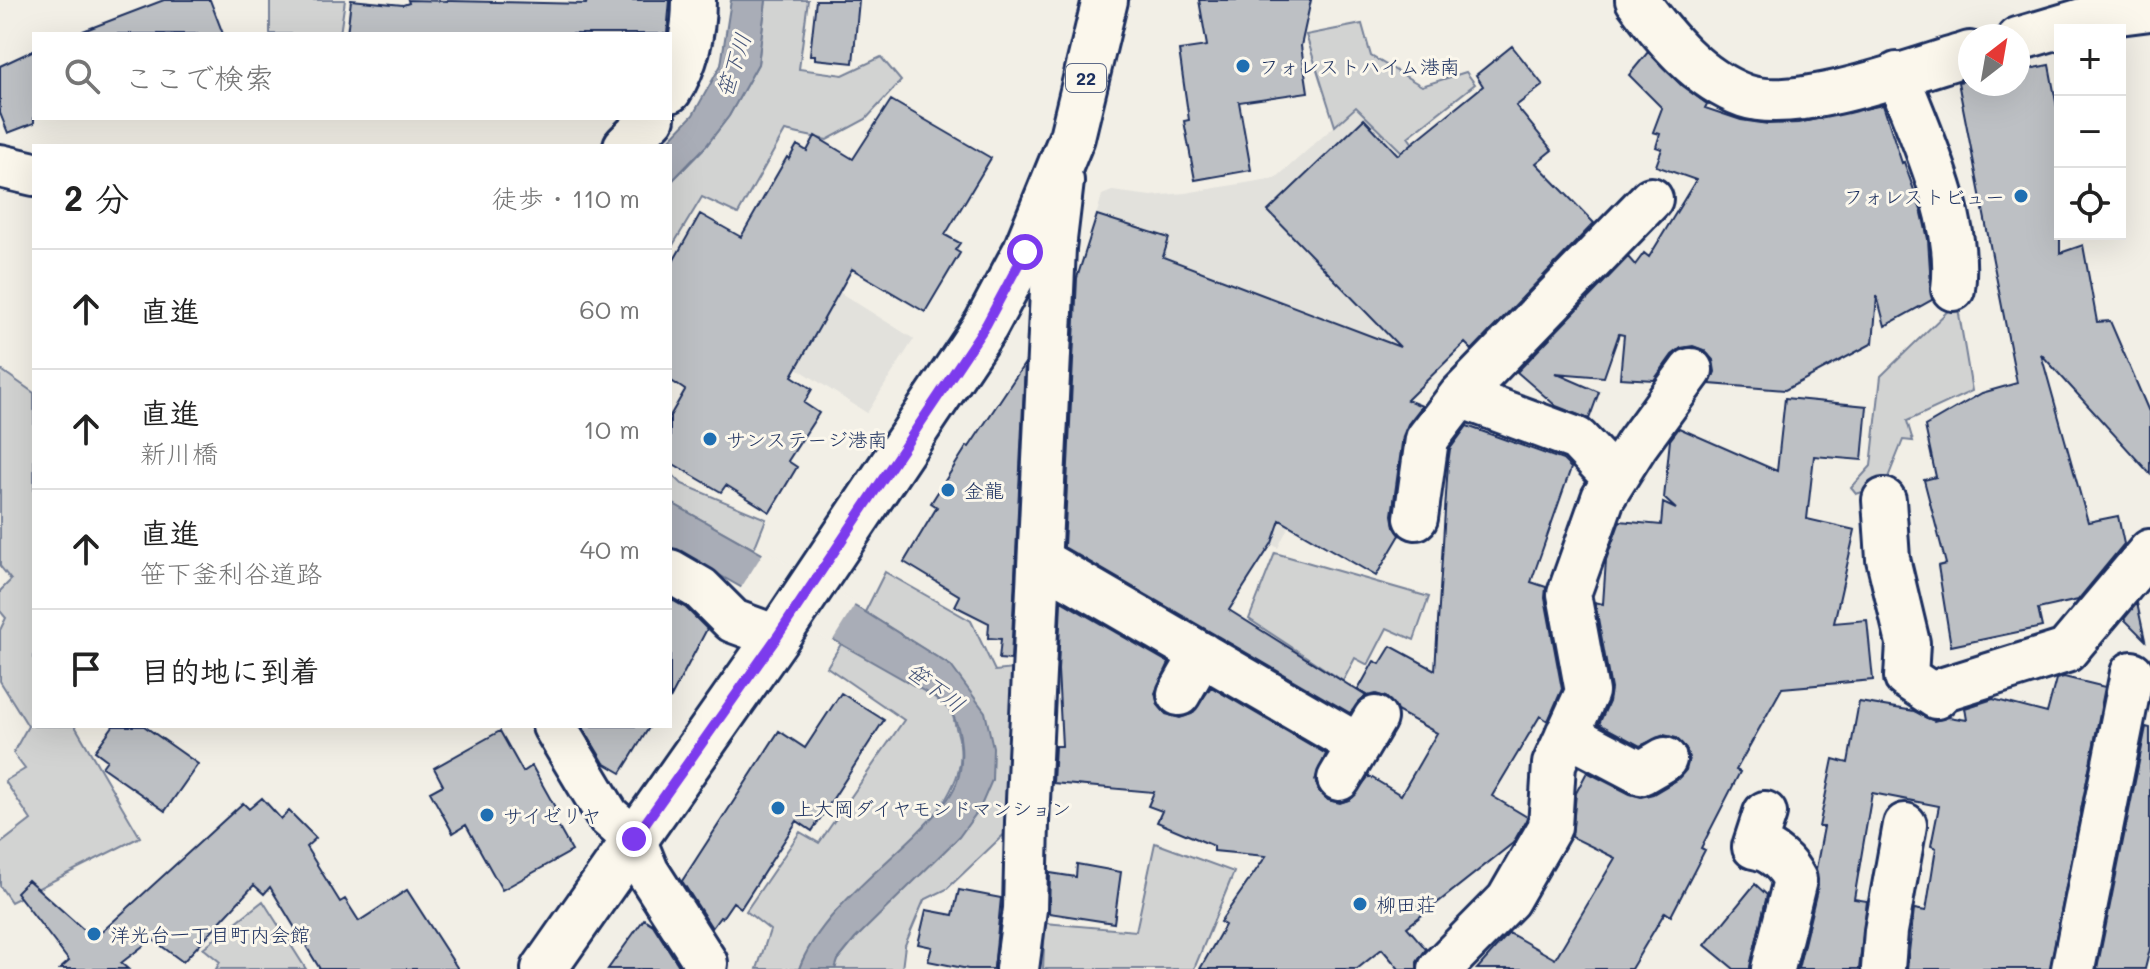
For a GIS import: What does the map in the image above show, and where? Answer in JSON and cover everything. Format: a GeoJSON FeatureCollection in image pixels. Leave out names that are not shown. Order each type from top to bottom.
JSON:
{"type":"FeatureCollection","features":[{"type":"Feature","properties":{"kind":"main road","name":"22"},"geometry":{"type":"LineString","coordinates":[[544,969],[777,637],[986,325],[1025,252],[1072,137],[1105,0]]}},
{"type":"Feature","properties":{"kind":"street"},"geometry":{"type":"LineString","coordinates":[[672,87],[689,51],[694,32],[694,0]]}},
{"type":"Feature","properties":{"kind":"street"},"geometry":{"type":"LineString","coordinates":[[1637,0],[1672,45],[1713,80],[1745,96],[1771,101],[1820,96],[1958,56]]}},
{"type":"Feature","properties":{"kind":"street"},"geometry":{"type":"LineString","coordinates":[[2030,35],[2096,16],[2150,9]]}},
{"type":"Feature","properties":{"kind":"street"},"geometry":{"type":"LineString","coordinates":[[1897,74],[1939,184],[1956,267],[1953,289]]}},
{"type":"Feature","properties":{"kind":"street"},"geometry":{"type":"LineString","coordinates":[[627,144],[651,120]]}},
{"type":"Feature","properties":{"kind":"street"},"geometry":{"type":"LineString","coordinates":[[1017,969],[1025,909],[1054,248],[1064,155]]}},
{"type":"Feature","properties":{"kind":"street"},"geometry":{"type":"LineString","coordinates":[[0,166],[32,174]]}},
{"type":"Feature","properties":{"kind":"street"},"geometry":{"type":"LineString","coordinates":[[1416,518],[1427,439],[1460,396],[1651,199]]}},
{"type":"Feature","properties":{"kind":"street"},"geometry":{"type":"LineString","coordinates":[[1440,969],[1508,900],[1550,827],[1554,764],[1587,692],[1569,594],[1603,498],[1637,444],[1691,370]]}},
{"type":"Feature","properties":{"kind":"street"},"geometry":{"type":"LineString","coordinates":[[1460,396],[1577,439],[1615,479]]}},
{"type":"Feature","properties":{"kind":"street"},"geometry":{"type":"LineString","coordinates":[[1884,500],[1888,559],[1908,643],[1906,677],[1936,697],[1944,689],[2066,651],[2150,551]]}},
{"type":"Feature","properties":{"kind":"street"},"geometry":{"type":"LineString","coordinates":[[1041,561],[1357,747]]}},
{"type":"Feature","properties":{"kind":"street"},"geometry":{"type":"LineString","coordinates":[[672,572],[701,589],[733,621],[777,637]]}},
{"type":"Feature","properties":{"kind":"street"},"geometry":{"type":"LineString","coordinates":[[1179,694],[1202,654]]}},
{"type":"Feature","properties":{"kind":"street"},"geometry":{"type":"LineString","coordinates":[[2073,969],[2132,673]]}},
{"type":"Feature","properties":{"kind":"street"},"geometry":{"type":"LineString","coordinates":[[555,728],[608,816],[634,839],[647,871],[706,963],[705,969]]}},
{"type":"Feature","properties":{"kind":"street"},"geometry":{"type":"LineString","coordinates":[[1567,734],[1641,773],[1665,759]]}},
{"type":"Feature","properties":{"kind":"street"},"geometry":{"type":"LineString","coordinates":[[1765,813],[1754,847],[1766,849],[1788,865],[1795,880],[1773,969]]}},
{"type":"Feature","properties":{"kind":"street"},"geometry":{"type":"LineString","coordinates":[[1883,969],[1886,931],[1905,825]]}},
{"type":"Feature","properties":{"kind":"shaded area"},"geometry":{"type":"Polygon","coordinates":[[[270,0],[345,0],[340,32],[270,32],[270,0]]]}},
{"type":"Feature","properties":{"kind":"shaded area"},"geometry":{"type":"Polygon","coordinates":[[[766,0],[808,0],[799,69],[843,75],[881,57],[901,81],[866,119],[827,140],[785,131],[738,214],[702,197],[672,247],[672,181],[706,146],[729,116],[758,64],[766,0]]]}},
{"type":"Feature","properties":{"kind":"shaded area"},"geometry":{"type":"Polygon","coordinates":[[[1362,24],[1371,56],[1422,86],[1466,72],[1475,84],[1408,137],[1413,144],[1405,155],[1356,107],[1335,126],[1306,35],[1362,24]]]}},
{"type":"Feature","properties":{"kind":"shaded area"},"geometry":{"type":"Polygon","coordinates":[[[1356,107],[1489,240],[1357,384],[1278,548],[1066,412],[1075,292],[1102,195],[1112,191],[1151,196],[1185,193],[1276,178],[1356,107]]]}},
{"type":"Feature","properties":{"kind":"shaded area"},"geometry":{"type":"Polygon","coordinates":[[[839,292],[914,339],[867,413],[797,368],[839,292]]]}},
{"type":"Feature","properties":{"kind":"shaded area"},"geometry":{"type":"Polygon","coordinates":[[[1957,302],[1972,391],[1907,421],[1913,441],[1903,440],[1885,485],[1856,494],[1851,488],[1871,466],[1881,376],[1957,302]]]}},
{"type":"Feature","properties":{"kind":"shaded area"},"geometry":{"type":"Polygon","coordinates":[[[0,369],[32,392],[32,728],[76,728],[140,837],[11,902],[0,886],[0,844],[31,820],[5,781],[25,769],[13,753],[28,726],[0,681],[0,630],[6,618],[0,611],[0,591],[11,580],[0,566],[0,369]]]}},
{"type":"Feature","properties":{"kind":"shaded area"},"geometry":{"type":"Polygon","coordinates":[[[672,474],[682,484],[766,519],[754,549],[672,503],[672,474]]]}},
{"type":"Feature","properties":{"kind":"shaded area"},"geometry":{"type":"Polygon","coordinates":[[[1275,553],[1429,597],[1414,640],[1387,628],[1368,665],[1355,658],[1343,681],[1249,619],[1275,553]]]}},
{"type":"Feature","properties":{"kind":"shaded area"},"geometry":{"type":"Polygon","coordinates":[[[885,572],[971,621],[995,671],[1024,668],[1016,823],[947,889],[924,900],[905,945],[902,969],[835,969],[838,960],[855,939],[980,808],[951,666],[865,612],[885,572]]]}},
{"type":"Feature","properties":{"kind":"shaded area"},"geometry":{"type":"Polygon","coordinates":[[[841,644],[918,686],[945,705],[952,713],[960,743],[958,774],[938,812],[803,959],[799,969],[757,969],[770,930],[746,911],[800,832],[819,843],[904,720],[827,667],[841,644]]]}},
{"type":"Feature","properties":{"kind":"shaded area"},"geometry":{"type":"Polygon","coordinates":[[[1155,843],[1234,872],[1194,969],[1043,969],[1045,923],[1136,931],[1155,843]]]}},
{"type":"Feature","properties":{"kind":"shaded area"},"geometry":{"type":"Polygon","coordinates":[[[263,901],[306,969],[216,969],[220,962],[203,948],[263,901]]]}},
{"type":"Feature","properties":{"kind":"water","name":"笹下川"},"geometry":{"type":"Polygon","coordinates":[[[731,0],[766,0],[758,64],[729,116],[706,146],[672,181],[672,144],[665,144],[693,115],[721,65],[731,0]]]}},
{"type":"Feature","properties":{"kind":"water","name":"笹下川"},"geometry":{"type":"Polygon","coordinates":[[[672,503],[865,612],[951,666],[985,712],[993,747],[992,780],[980,808],[959,837],[855,939],[838,960],[835,969],[799,969],[819,932],[834,914],[939,810],[957,782],[961,765],[958,726],[950,711],[936,698],[672,548],[672,503]]]}},
{"type":"Feature","properties":{"kind":"pier"},"geometry":{"type":"Polygon","coordinates":[[[765,550],[856,603],[831,643],[739,591],[765,550]]]}},
{"type":"Feature","properties":{"kind":"building"},"geometry":{"type":"Polygon","coordinates":[[[164,0],[210,0],[222,32],[83,32],[164,0]]]}},
{"type":"Feature","properties":{"kind":"building"},"geometry":{"type":"Polygon","coordinates":[[[351,0],[403,5],[409,3],[408,0],[586,4],[587,0],[670,0],[667,32],[347,32],[351,0]]]}},
{"type":"Feature","properties":{"kind":"building"},"geometry":{"type":"Polygon","coordinates":[[[816,0],[859,0],[853,63],[815,59],[815,55],[810,55],[816,0]]]}},
{"type":"Feature","properties":{"kind":"building"},"geometry":{"type":"Polygon","coordinates":[[[1199,0],[1311,0],[1301,46],[1308,92],[1239,102],[1251,170],[1195,180],[1184,121],[1189,120],[1179,50],[1207,46],[1199,0]]]}},
{"type":"Feature","properties":{"kind":"building"},"geometry":{"type":"Polygon","coordinates":[[[1512,46],[1543,85],[1516,106],[1552,150],[1536,163],[1594,223],[1472,350],[1465,343],[1407,400],[1422,406],[1403,436],[1392,515],[1400,535],[1376,576],[1280,520],[1272,543],[1229,610],[1366,696],[1350,713],[1064,547],[1077,278],[1097,215],[1169,238],[1163,257],[1400,347],[1268,211],[1364,119],[1398,155],[1483,86],[1476,75],[1512,46]]]}},
{"type":"Feature","properties":{"kind":"building"},"geometry":{"type":"Polygon","coordinates":[[[32,51],[34,123],[8,133],[0,113],[0,66],[32,51]]]}},
{"type":"Feature","properties":{"kind":"building"},"geometry":{"type":"Polygon","coordinates":[[[1648,52],[1682,86],[1707,104],[1705,108],[1741,120],[1768,124],[1798,123],[1883,105],[1922,213],[1928,239],[1932,300],[1885,326],[1877,296],[1873,343],[1785,390],[1710,384],[1715,372],[1713,360],[1704,350],[1693,346],[1681,348],[1672,355],[1654,380],[1620,378],[1624,335],[1619,334],[1604,377],[1555,373],[1599,392],[1589,419],[1556,406],[1517,372],[1628,257],[1635,265],[1644,253],[1649,257],[1696,180],[1656,166],[1662,149],[1656,147],[1660,134],[1653,132],[1662,108],[1629,75],[1648,52]]]}},
{"type":"Feature","properties":{"kind":"building"},"geometry":{"type":"Polygon","coordinates":[[[2049,65],[2054,91],[2054,240],[2060,240],[2060,253],[2083,245],[2097,322],[2110,321],[2150,414],[2150,474],[2041,354],[2088,522],[2118,516],[2124,544],[2078,600],[2038,609],[2042,627],[1951,646],[1938,566],[1946,564],[1924,480],[1936,477],[1925,426],[1982,393],[2017,383],[1961,96],[2030,96],[2030,69],[2049,65]]]}},
{"type":"Feature","properties":{"kind":"building"},"geometry":{"type":"Polygon","coordinates":[[[891,100],[991,158],[945,235],[960,243],[955,250],[960,253],[925,312],[852,269],[792,376],[812,389],[804,403],[819,413],[788,461],[797,467],[770,512],[726,485],[721,492],[672,463],[672,413],[685,390],[672,381],[672,263],[700,214],[741,237],[797,145],[807,151],[815,136],[853,159],[891,100]]]}},
{"type":"Feature","properties":{"kind":"building"},"geometry":{"type":"Polygon","coordinates":[[[1025,363],[1011,660],[999,659],[1001,639],[988,638],[989,623],[955,606],[960,596],[904,562],[937,507],[931,503],[1025,363]]]}},
{"type":"Feature","properties":{"kind":"building"},"geometry":{"type":"Polygon","coordinates":[[[1785,398],[1867,406],[1862,460],[1814,456],[1807,519],[1855,530],[1834,623],[1867,620],[1873,680],[1782,688],[1736,770],[1740,772],[1671,916],[1665,912],[1631,969],[1477,969],[1509,933],[1555,959],[1615,858],[1572,837],[1576,793],[1587,772],[1641,797],[1653,794],[1677,780],[1686,770],[1689,758],[1686,748],[1676,738],[1664,735],[1640,746],[1599,724],[1611,689],[1595,602],[1603,604],[1606,560],[1620,521],[1661,525],[1663,503],[1676,509],[1664,498],[1670,440],[1679,428],[1777,471],[1785,398]]]}},
{"type":"Feature","properties":{"kind":"building"},"geometry":{"type":"Polygon","coordinates":[[[1467,426],[1563,460],[1571,468],[1531,582],[1546,587],[1545,598],[1562,689],[1548,721],[1540,716],[1492,796],[1527,817],[1526,820],[1513,843],[1407,927],[1426,949],[1417,962],[1417,969],[1399,969],[1382,949],[1357,969],[1200,969],[1225,925],[1220,922],[1266,856],[1214,851],[1214,846],[1157,822],[1162,811],[1148,806],[1154,792],[1053,783],[1055,746],[1062,746],[1058,670],[1061,601],[1169,663],[1155,693],[1158,705],[1166,714],[1180,718],[1192,714],[1211,687],[1326,754],[1315,780],[1319,791],[1328,800],[1340,803],[1351,799],[1369,776],[1401,795],[1437,733],[1397,711],[1386,697],[1376,694],[1368,696],[1358,690],[1374,661],[1380,664],[1391,646],[1435,670],[1448,463],[1450,449],[1467,426]]]}},
{"type":"Feature","properties":{"kind":"building"},"geometry":{"type":"Polygon","coordinates":[[[672,600],[686,608],[707,629],[672,695],[672,600]]]}},
{"type":"Feature","properties":{"kind":"building"},"geometry":{"type":"Polygon","coordinates":[[[2137,603],[2145,640],[2124,619],[2137,603]]]}},
{"type":"Feature","properties":{"kind":"building"},"geometry":{"type":"Polygon","coordinates":[[[2064,677],[2105,687],[2050,969],[1907,969],[1914,909],[1926,911],[1936,848],[1931,846],[1939,806],[1872,793],[1854,899],[1867,901],[1859,969],[1798,969],[1818,886],[1816,869],[1824,827],[1819,827],[1833,759],[1848,763],[1859,702],[1914,711],[1934,721],[1949,717],[1967,720],[1965,708],[1993,699],[2047,713],[2056,679],[2064,677]]]}},
{"type":"Feature","properties":{"kind":"building","name":"上大岡ダイヤモンドマンション"},"geometry":{"type":"Polygon","coordinates":[[[841,693],[884,720],[812,831],[797,821],[741,908],[733,902],[712,928],[682,881],[779,731],[805,748],[841,693]]]}},
{"type":"Feature","properties":{"kind":"building"},"geometry":{"type":"Polygon","coordinates":[[[2146,727],[2150,728],[2150,949],[2145,969],[2097,969],[2146,727]]]}},
{"type":"Feature","properties":{"kind":"building"},"geometry":{"type":"Polygon","coordinates":[[[112,728],[147,728],[198,764],[165,811],[102,767],[107,760],[95,751],[112,728]]]}},
{"type":"Feature","properties":{"kind":"building"},"geometry":{"type":"Polygon","coordinates":[[[583,728],[649,728],[621,773],[604,763],[583,728]]]}},
{"type":"Feature","properties":{"kind":"building"},"geometry":{"type":"Polygon","coordinates":[[[500,731],[523,772],[532,766],[556,809],[550,812],[572,851],[502,890],[466,825],[453,833],[430,792],[443,785],[434,768],[500,731]]]}},
{"type":"Feature","properties":{"kind":"building"},"geometry":{"type":"Polygon","coordinates":[[[262,798],[281,819],[289,811],[316,838],[306,847],[340,902],[345,899],[359,921],[407,890],[458,969],[320,969],[270,887],[264,894],[254,885],[183,962],[152,939],[121,963],[128,969],[60,969],[69,961],[16,892],[28,880],[94,939],[243,803],[249,809],[262,798]]]}},
{"type":"Feature","properties":{"kind":"building"},"geometry":{"type":"Polygon","coordinates":[[[1077,864],[1121,872],[1114,923],[1049,913],[1050,873],[1076,877],[1077,864]]]}},
{"type":"Feature","properties":{"kind":"building"},"geometry":{"type":"Polygon","coordinates":[[[1755,884],[1767,895],[1750,969],[1734,969],[1705,945],[1755,884]]]}},
{"type":"Feature","properties":{"kind":"building"},"geometry":{"type":"Polygon","coordinates":[[[959,890],[1001,898],[994,969],[968,969],[928,961],[932,947],[918,944],[926,910],[953,915],[959,890]]]}},
{"type":"Feature","properties":{"kind":"building"},"geometry":{"type":"Polygon","coordinates":[[[644,919],[653,925],[681,969],[608,969],[644,919]]]}},
{"type":"Feature","properties":{"kind":"place","name":"フォレストハイム港南"},"geometry":{"type":"Point","coordinates":[1243,66]}},
{"type":"Feature","properties":{"kind":"place","name":"フォレストビュー"},"geometry":{"type":"Point","coordinates":[2021,196]}},
{"type":"Feature","properties":{"kind":"place","name":"サンステージ港南"},"geometry":{"type":"Point","coordinates":[710,439]}},
{"type":"Feature","properties":{"kind":"place","name":"金龍"},"geometry":{"type":"Point","coordinates":[948,490]}},
{"type":"Feature","properties":{"kind":"place","name":"上大岡ダイヤモンドマンション"},"geometry":{"type":"Point","coordinates":[778,808]}},
{"type":"Feature","properties":{"kind":"place","name":"サイゼリヤ"},"geometry":{"type":"Point","coordinates":[487,815]}},
{"type":"Feature","properties":{"kind":"place","name":"柳田荘"},"geometry":{"type":"Point","coordinates":[1360,904]}},
{"type":"Feature","properties":{"kind":"place","name":"洋光台一丁目町内会館"},"geometry":{"type":"Point","coordinates":[94,934]}},
{"type":"Feature","properties":{"kind":"route"},"geometry":{"type":"LineString","coordinates":[[634,839],[777,637],[986,325],[1025,252]]}}]}
